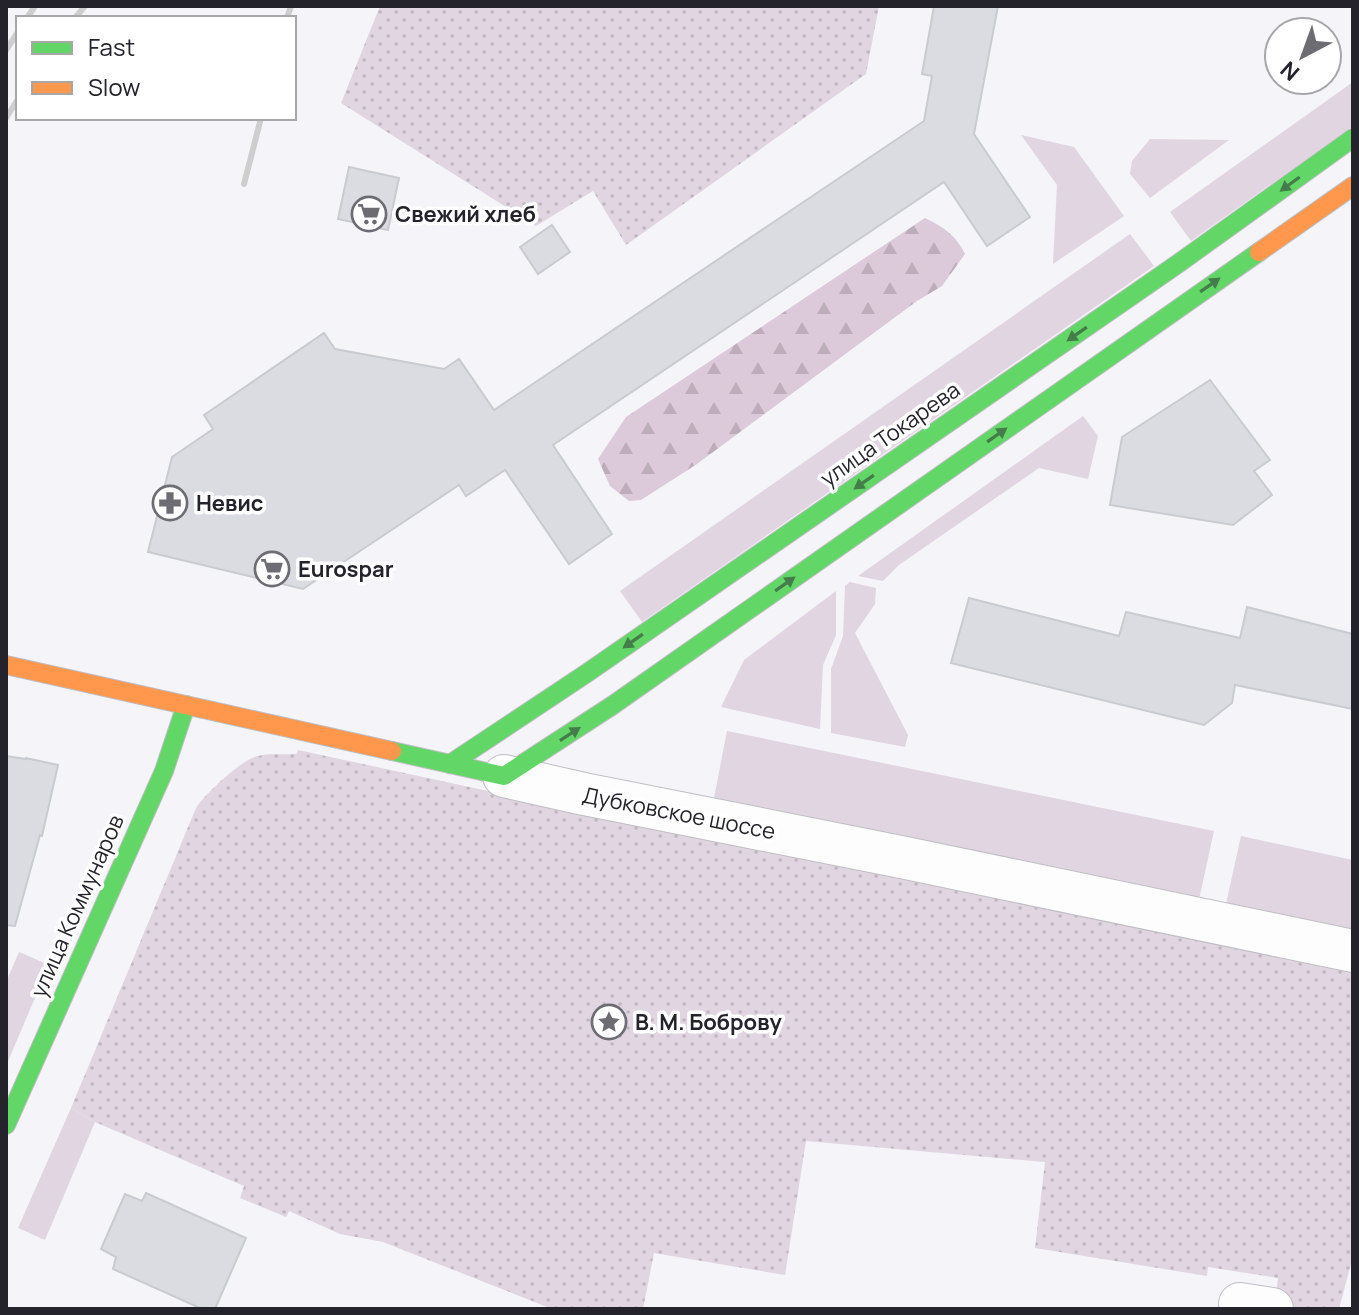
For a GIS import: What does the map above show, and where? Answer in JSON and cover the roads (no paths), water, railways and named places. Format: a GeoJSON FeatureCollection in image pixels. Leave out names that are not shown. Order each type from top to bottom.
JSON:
{"type":"FeatureCollection","features":[{"type":"Feature","properties":{"kind":"main road","name":"улица Токарева"},"geometry":{"type":"LineString","coordinates":[[450,764],[622,649],[1179,263],[1353,138]]}},
{"type":"Feature","properties":{"kind":"main road"},"geometry":{"type":"LineString","coordinates":[[504,776],[613,705],[1353,186]]}},
{"type":"Feature","properties":{"kind":"main road","name":"Дубковское шоссе"},"geometry":{"type":"LineString","coordinates":[[6,665],[504,776]]}},
{"type":"Feature","properties":{"kind":"main road","name":"улица Коммунаров"},"geometry":{"type":"LineString","coordinates":[[6,1125],[164,771],[186,705]]}},
{"type":"Feature","properties":{"kind":"street","name":"Дубковское шоссе"},"geometry":{"type":"LineString","coordinates":[[504,776],[1353,951]]}},
{"type":"Feature","properties":{"kind":"railway"},"geometry":{"type":"LineString","coordinates":[[28,16],[35,6]]}},
{"type":"Feature","properties":{"kind":"railway"},"geometry":{"type":"LineString","coordinates":[[77,16],[85,6]]}},
{"type":"Feature","properties":{"kind":"railway"},"geometry":{"type":"LineString","coordinates":[[288,16],[291,6]]}},
{"type":"Feature","properties":{"kind":"railway"},"geometry":{"type":"LineString","coordinates":[[6,50],[16,35]]}},
{"type":"Feature","properties":{"kind":"railway"},"geometry":{"type":"LineString","coordinates":[[6,118],[16,102]]}},
{"type":"Feature","properties":{"kind":"railway"},"geometry":{"type":"LineString","coordinates":[[244,184],[260,120]]}},
{"type":"Feature","properties":{"kind":"place","name":"Свежий хлеб"},"geometry":{"type":"Point","coordinates":[369,214]}},
{"type":"Feature","properties":{"kind":"place","name":"Невис"},"geometry":{"type":"Point","coordinates":[170,503]}},
{"type":"Feature","properties":{"kind":"place","name":"Eurospar"},"geometry":{"type":"Point","coordinates":[272,569]}},
{"type":"Feature","properties":{"kind":"place","name":"В. М. Боброву"},"geometry":{"type":"Point","coordinates":[609,1022]}}]}
